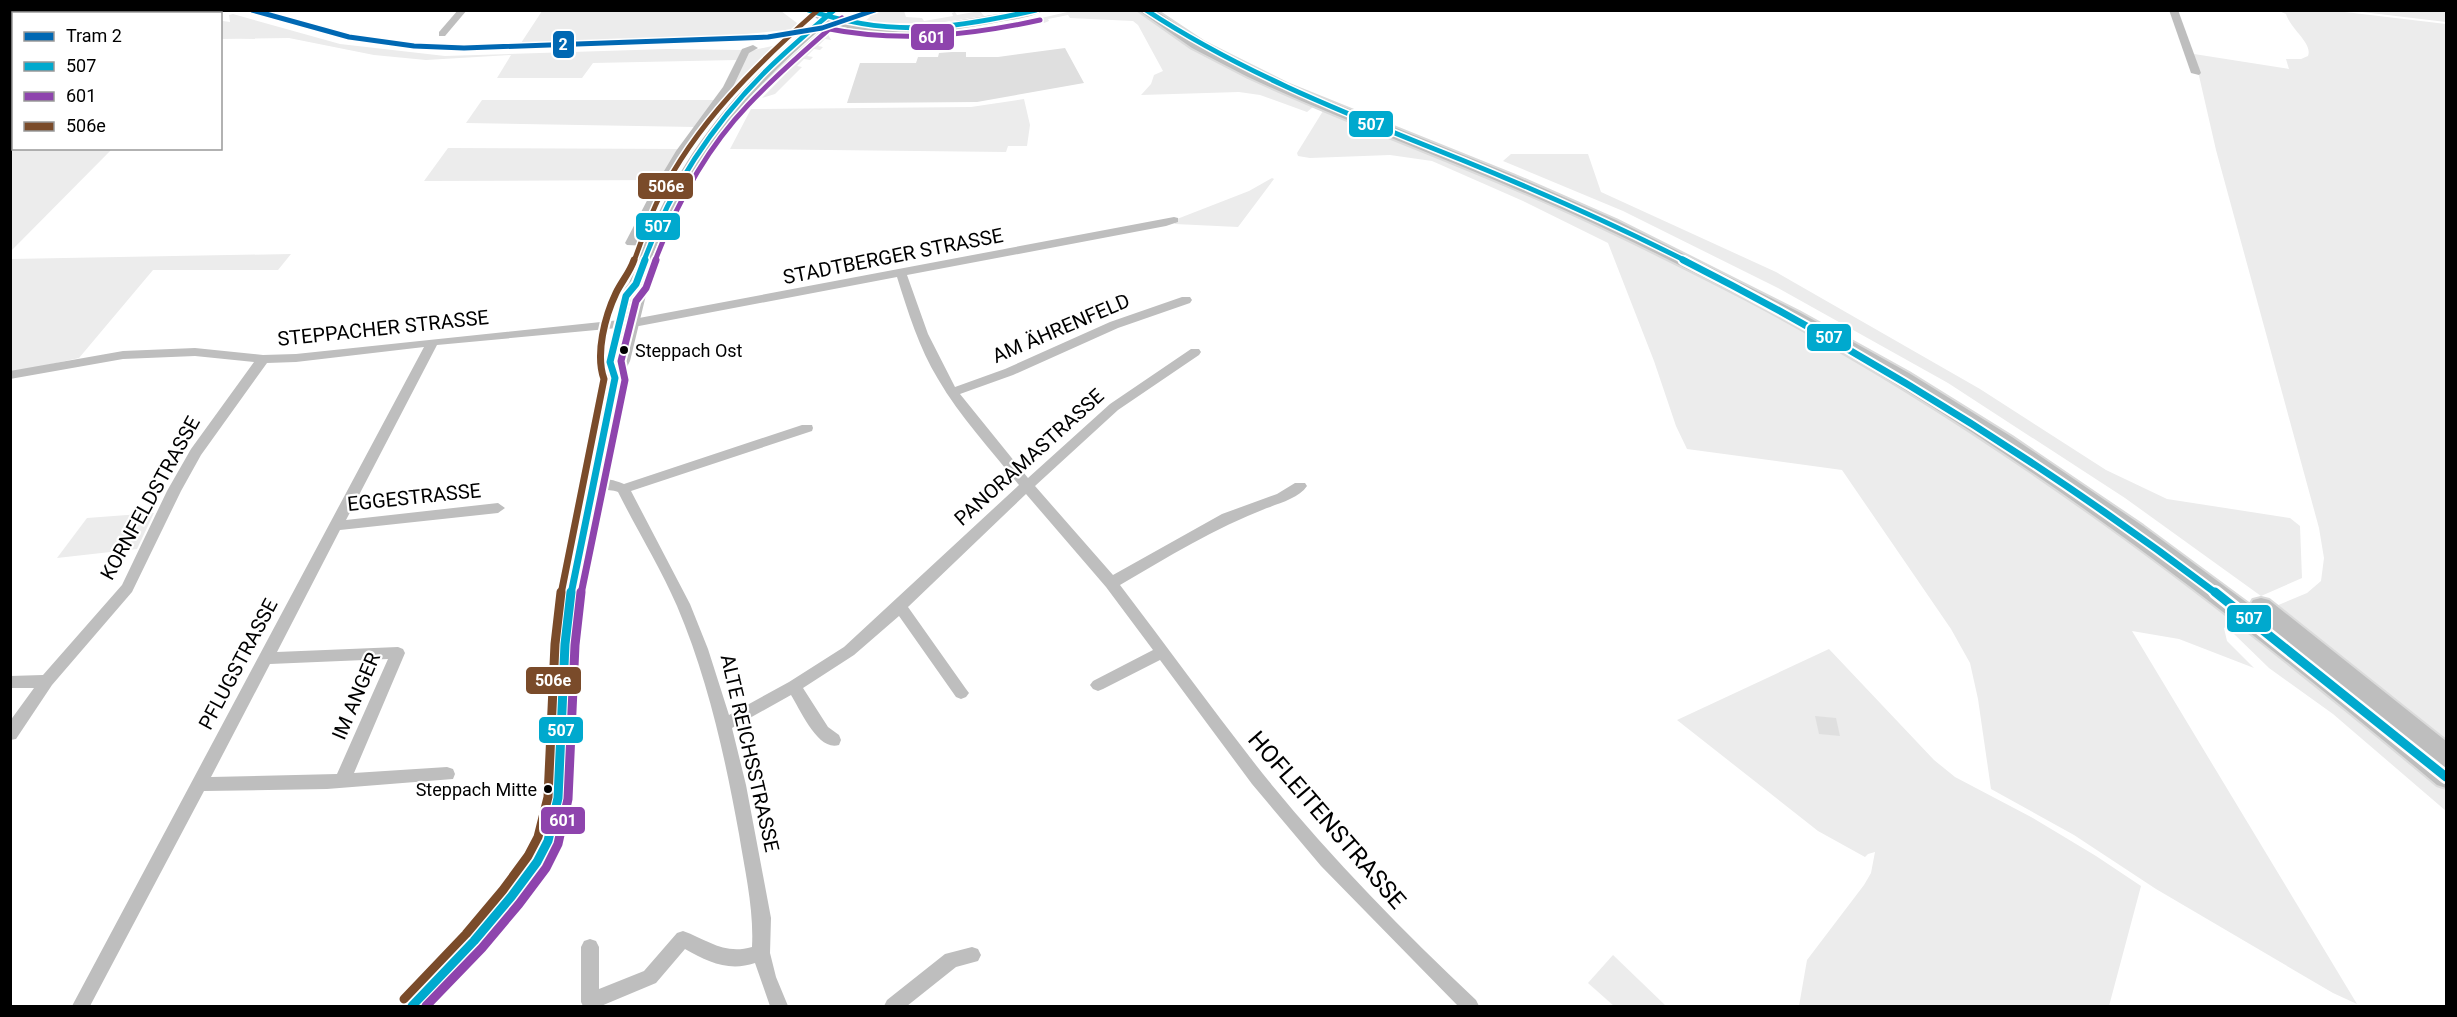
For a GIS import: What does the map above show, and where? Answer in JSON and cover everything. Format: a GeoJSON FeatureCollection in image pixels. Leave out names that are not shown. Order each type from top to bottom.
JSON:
{"type":"FeatureCollection","features":[{"type":"Feature","properties":{"kind":"main road"},"geometry":{"type":"LineString","coordinates":[[1145,10],[1216,57],[1325,100],[1617,226],[1770,303],[1938,400],[2231,594]]}},
{"type":"Feature","properties":{"kind":"main road"},"geometry":{"type":"LineString","coordinates":[[1164,10],[1224,47],[1325,100],[1394,124],[1620,217],[1773,291],[1941,387],[2122,505],[2231,594],[2446,756]]}},
{"type":"Feature","properties":{"kind":"main road"},"geometry":{"type":"LineString","coordinates":[[2279,630],[2446,777]]}},
{"type":"Feature","properties":{"kind":"street"},"geometry":{"type":"LineString","coordinates":[[442,34],[463,10]]}},
{"type":"Feature","properties":{"kind":"street"},"geometry":{"type":"LineString","coordinates":[[807,10],[879,28],[916,29],[951,26],[1038,10]]}},
{"type":"Feature","properties":{"kind":"street"},"geometry":{"type":"LineString","coordinates":[[2173,10],[2196,73]]}},
{"type":"Feature","properties":{"kind":"street"},"geometry":{"type":"LineString","coordinates":[[412,1006],[474,941],[511,897],[537,862],[548,841],[554,820],[560,778],[568,610],[576,561],[615,375],[622,361],[625,323],[638,295],[636,284],[650,243],[673,191],[712,129],[778,59],[830,14]]}},
{"type":"Feature","properties":{"kind":"street"},"geometry":{"type":"LineString","coordinates":[[650,243],[631,243],[650,204],[681,151],[719,101],[745,51],[753,48]]}},
{"type":"Feature","properties":{"kind":"street","name":"STADTBERGER STRASSE"},"geometry":{"type":"LineString","coordinates":[[625,323],[1114,234],[1174,220]]}},
{"type":"Feature","properties":{"kind":"street","name":"HOFLEITENSTRASSE"},"geometry":{"type":"LineString","coordinates":[[901,273],[923,338],[941,376],[952,392],[1027,486],[1112,583],[1251,770],[1327,861],[1425,963],[1470,1006]]}},
{"type":"Feature","properties":{"kind":"street","name":"AM ÄHRENFELD"},"geometry":{"type":"LineString","coordinates":[[952,392],[1009,372],[1114,325],[1186,300]]}},
{"type":"Feature","properties":{"kind":"street","name":"STEPPACHER STRASSE"},"geometry":{"type":"LineString","coordinates":[[10,375],[97,358],[156,352],[195,352],[262,359],[296,358],[625,323]]}},
{"type":"Feature","properties":{"kind":"street","name":"PFLUGSTRASSE"},"geometry":{"type":"LineString","coordinates":[[81,1006],[433,342]]}},
{"type":"Feature","properties":{"kind":"street","name":"PANORAMASTRASSE"},"geometry":{"type":"LineString","coordinates":[[724,725],[794,686],[849,651],[1114,407],[1195,352]]}},
{"type":"Feature","properties":{"kind":"street","name":"KORNFELDSTRASSE"},"geometry":{"type":"LineString","coordinates":[[10,734],[47,681],[127,588],[174,491],[196,452],[262,359]]}},
{"type":"Feature","properties":{"kind":"street"},"geometry":{"type":"LineString","coordinates":[[593,484],[612,484],[623,489],[807,428]]}},
{"type":"Feature","properties":{"kind":"street"},"geometry":{"type":"LineString","coordinates":[[1112,583],[1227,518],[1282,497],[1300,486]]}},
{"type":"Feature","properties":{"kind":"street","name":"ALTE REICHSSTRASSE"},"geometry":{"type":"LineString","coordinates":[[623,489],[687,613],[701,649],[724,725],[747,825],[762,918],[761,952],[767,978],[779,1006]]}},
{"type":"Feature","properties":{"kind":"street","name":"EGGESTRASSE"},"geometry":{"type":"LineString","coordinates":[[334,526],[498,508]]}},
{"type":"Feature","properties":{"kind":"street"},"geometry":{"type":"LineString","coordinates":[[900,606],[961,693]]}},
{"type":"Feature","properties":{"kind":"street"},"geometry":{"type":"LineString","coordinates":[[1098,685],[1163,651]]}},
{"type":"Feature","properties":{"kind":"street","name":"IM ANGER"},"geometry":{"type":"LineString","coordinates":[[265,658],[398,653],[343,780]]}},
{"type":"Feature","properties":{"kind":"street"},"geometry":{"type":"LineString","coordinates":[[10,682],[47,681]]}},
{"type":"Feature","properties":{"kind":"street"},"geometry":{"type":"LineString","coordinates":[[794,686],[822,732],[833,740]]}},
{"type":"Feature","properties":{"kind":"street"},"geometry":{"type":"LineString","coordinates":[[198,784],[343,780],[447,774]]}},
{"type":"Feature","properties":{"kind":"street"},"geometry":{"type":"LineString","coordinates":[[590,947],[589,1004],[650,977],[683,939],[708,952],[733,960],[761,952]]}},
{"type":"Feature","properties":{"kind":"street"},"geometry":{"type":"LineString","coordinates":[[893,1006],[951,960],[972,955]]}},
{"type":"Feature","properties":{"kind":"shaded area"},"geometry":{"type":"Polygon","coordinates":[[[11,10],[208,11],[12,12],[12,150],[111,150],[11,251],[11,10]]]}},
{"type":"Feature","properties":{"kind":"shaded area"},"geometry":{"type":"Polygon","coordinates":[[[883,10],[904,11],[906,17],[922,18],[924,21],[953,16],[952,13],[955,12],[957,15],[980,11],[984,16],[932,24],[864,22],[870,17],[869,15],[883,10]]]}},
{"type":"Feature","properties":{"kind":"shaded area"},"geometry":{"type":"Polygon","coordinates":[[[1076,10],[1136,11],[1188,46],[1234,71],[1313,107],[1307,112],[1260,95],[1239,92],[1141,95],[1151,84],[1154,75],[1163,71],[1138,25],[1133,21],[1070,18],[1068,15],[1048,19],[1049,21],[1044,23],[1041,19],[1028,22],[1029,26],[1022,23],[1013,26],[1015,29],[1008,27],[1011,25],[1076,10]]]}},
{"type":"Feature","properties":{"kind":"shaded area"},"geometry":{"type":"Polygon","coordinates":[[[542,11],[781,11],[797,23],[794,29],[738,35],[521,43],[542,11]]]}},
{"type":"Feature","properties":{"kind":"shaded area"},"geometry":{"type":"Polygon","coordinates":[[[2279,11],[2345,12],[2446,24],[2446,747],[2276,606],[2307,593],[2321,581],[2324,558],[2319,528],[2216,150],[2194,54],[2289,69],[2286,59],[2301,59],[2308,56],[2309,51],[2305,41],[2286,14],[2279,11]]]}},
{"type":"Feature","properties":{"kind":"shaded area"},"geometry":{"type":"Polygon","coordinates":[[[2354,11],[2446,11],[2446,22],[2354,11]]]}},
{"type":"Feature","properties":{"kind":"shaded area"},"geometry":{"type":"Polygon","coordinates":[[[233,14],[340,44],[445,56],[667,49],[742,50],[737,60],[593,63],[582,78],[497,78],[511,55],[426,60],[374,55],[289,38],[222,39],[222,20],[230,22],[229,15],[233,14]]]}},
{"type":"Feature","properties":{"kind":"shaded area"},"geometry":{"type":"Polygon","coordinates":[[[820,31],[824,33],[788,65],[757,98],[751,97],[750,92],[820,31]]]}},
{"type":"Feature","properties":{"kind":"shaded area"},"geometry":{"type":"Polygon","coordinates":[[[828,34],[831,40],[825,39],[818,46],[823,47],[820,50],[814,49],[807,56],[813,57],[810,60],[804,59],[797,66],[802,67],[775,94],[762,98],[805,54],[828,34]]]}},
{"type":"Feature","properties":{"kind":"shaded area"},"geometry":{"type":"Polygon","coordinates":[[[786,43],[756,68],[700,136],[665,192],[647,232],[643,235],[671,176],[749,51],[786,43]]]}},
{"type":"Feature","properties":{"kind":"shaded area"},"geometry":{"type":"Polygon","coordinates":[[[1024,99],[1030,125],[1027,146],[1008,146],[1006,152],[730,149],[751,109],[971,107],[1024,99]]]}},
{"type":"Feature","properties":{"kind":"shaded area"},"geometry":{"type":"Polygon","coordinates":[[[482,100],[717,100],[695,127],[466,123],[482,100]]]}},
{"type":"Feature","properties":{"kind":"shaded area"},"geometry":{"type":"Polygon","coordinates":[[[1323,111],[1543,198],[1724,284],[1993,440],[2239,620],[2224,628],[2227,641],[2254,668],[2179,639],[2132,631],[2357,1004],[2333,993],[2156,889],[2074,835],[1991,789],[1978,699],[1970,663],[1951,629],[1842,470],[1687,449],[1676,426],[1654,361],[1608,243],[1523,201],[1432,161],[1390,155],[1310,158],[1298,156],[1297,153],[1323,111]]]}},
{"type":"Feature","properties":{"kind":"shaded area"},"geometry":{"type":"Polygon","coordinates":[[[448,148],[680,149],[660,180],[424,181],[448,148]]]}},
{"type":"Feature","properties":{"kind":"shaded area"},"geometry":{"type":"Polygon","coordinates":[[[1511,154],[1588,154],[1601,192],[1776,272],[1980,389],[2106,470],[2167,499],[2290,518],[2300,526],[2302,578],[2261,596],[2125,498],[1948,383],[1778,288],[1623,211],[1503,161],[1511,154]]]}},
{"type":"Feature","properties":{"kind":"shaded area"},"geometry":{"type":"Polygon","coordinates":[[[1274,179],[1238,227],[1175,224],[1174,222],[1249,191],[1274,179]]]}},
{"type":"Feature","properties":{"kind":"shaded area"},"geometry":{"type":"Polygon","coordinates":[[[291,254],[278,270],[153,270],[79,358],[11,373],[10,259],[291,254]]]}},
{"type":"Feature","properties":{"kind":"shaded area"},"geometry":{"type":"Polygon","coordinates":[[[154,513],[137,549],[57,558],[87,518],[154,513]]]}},
{"type":"Feature","properties":{"kind":"shaded area"},"geometry":{"type":"Polygon","coordinates":[[[2244,626],[2446,791],[2446,811],[2333,714],[2269,668],[2233,633],[2244,626]]]}},
{"type":"Feature","properties":{"kind":"shaded area"},"geometry":{"type":"Polygon","coordinates":[[[1829,649],[1934,760],[1955,777],[2031,817],[2141,886],[2109,1006],[1799,1006],[1807,960],[1864,885],[1871,873],[1875,852],[1865,857],[1818,831],[1677,720],[1829,649]]]}},
{"type":"Feature","properties":{"kind":"shaded area"},"geometry":{"type":"Polygon","coordinates":[[[1613,955],[1666,1006],[1614,1006],[1588,983],[1613,955]]]}},
{"type":"Feature","properties":{"kind":"building"},"geometry":{"type":"Polygon","coordinates":[[[1065,48],[1084,83],[977,102],[847,103],[860,63],[916,63],[918,57],[938,57],[939,53],[952,52],[966,52],[966,57],[998,57],[1065,48]]]}},
{"type":"Feature","properties":{"kind":"building"},"geometry":{"type":"Polygon","coordinates":[[[1815,716],[1836,718],[1840,736],[1819,734],[1815,716]]]}},
{"type":"Feature","properties":{"kind":"tram line","name":"2"},"geometry":{"type":"LineString","coordinates":[[252,10],[349,37],[414,46],[464,48],[768,37],[822,28],[875,10]]}},
{"type":"Feature","properties":{"kind":"transit line","name":"507"},"geometry":{"type":"LineString","coordinates":[[808,10],[837,20],[893,29],[949,27],[1036,10]]}},
{"type":"Feature","properties":{"kind":"transit line","name":"506e"},"geometry":{"type":"LineString","coordinates":[[404,999],[466,934],[503,890],[528,856],[538,837],[548,797],[555,644],[561,590],[604,379],[600,366],[600,355],[606,325],[618,289],[628,276],[660,196],[692,143],[751,73],[818,10]]}},
{"type":"Feature","properties":{"kind":"transit line","name":"507"},"geometry":{"type":"LineString","coordinates":[[412,1006],[474,941],[511,897],[537,862],[548,841],[558,798],[565,644],[571,591],[615,378],[610,362],[626,296],[636,284],[652,239],[690,164],[739,100],[767,70],[834,10]]}},
{"type":"Feature","properties":{"kind":"transit line","name":"507"},"geometry":{"type":"LineString","coordinates":[[1146,10],[1249,71],[1526,187],[1647,242],[1760,300],[1883,368],[2002,441],[2117,520],[2284,645],[2446,777]]}},
{"type":"Feature","properties":{"kind":"transit line","name":"601"},"geometry":{"type":"LineString","coordinates":[[426,1006],[482,948],[519,904],[546,868],[558,844],[568,799],[575,645],[581,593],[625,380],[621,361],[636,301],[646,288],[679,204],[699,169],[746,107],[842,18]]}},
{"type":"Feature","properties":{"kind":"transit line","name":"601"},"geometry":{"type":"LineString","coordinates":[[824,28],[851,34],[905,38],[959,35],[1040,20]]}},
{"type":"Feature","properties":{"kind":"place","name":"Steppach Ost"},"geometry":{"type":"Point","coordinates":[624,350]}},
{"type":"Feature","properties":{"kind":"place","name":"Steppach Mitte"},"geometry":{"type":"Point","coordinates":[548,789]}}]}
